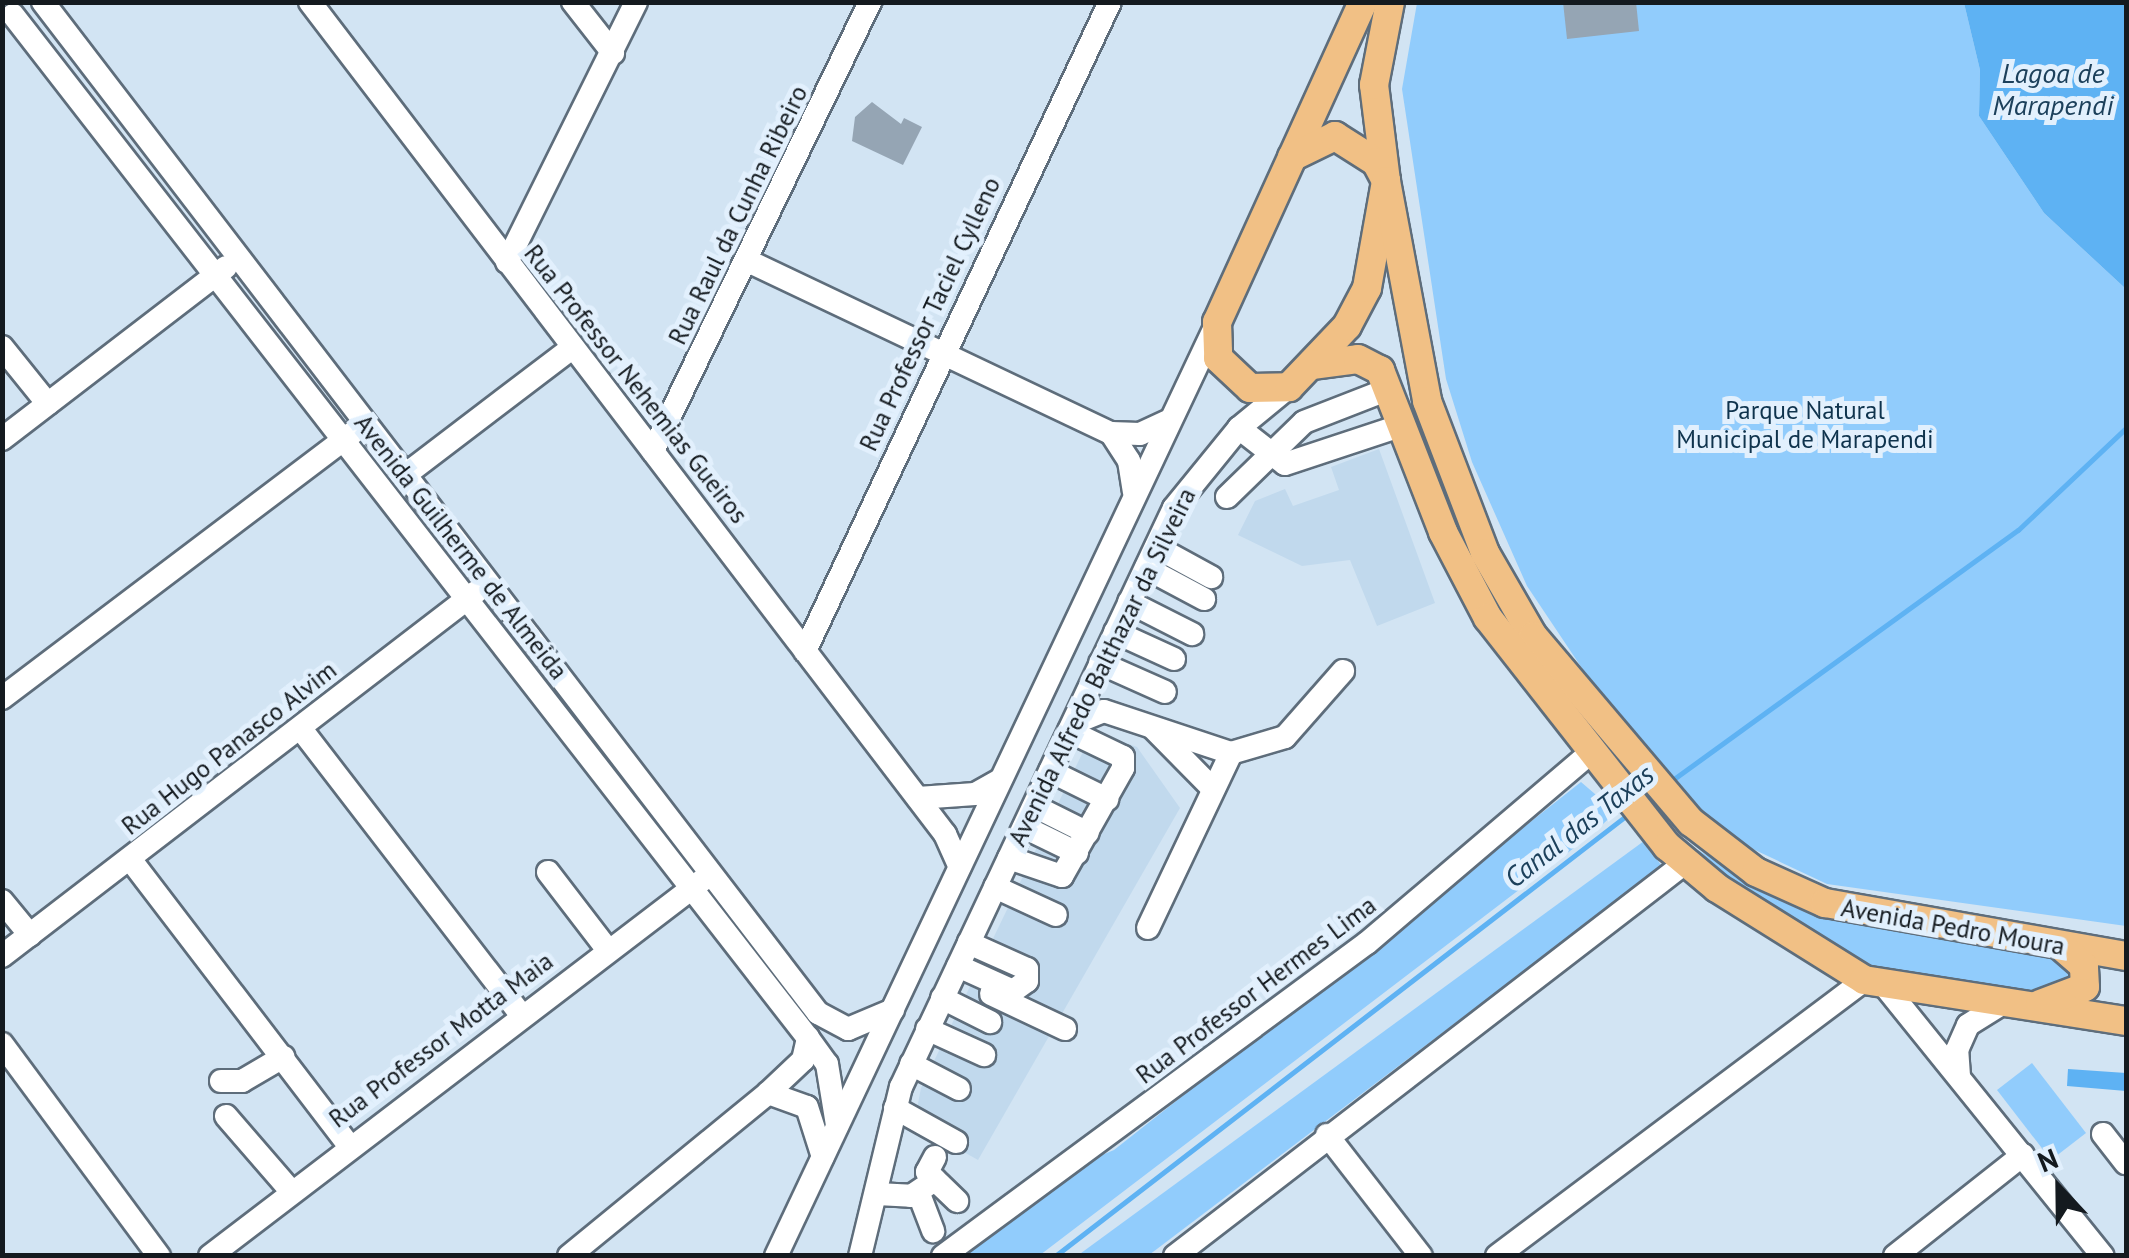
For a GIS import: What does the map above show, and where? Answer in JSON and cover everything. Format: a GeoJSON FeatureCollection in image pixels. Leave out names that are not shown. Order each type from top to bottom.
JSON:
{"type":"FeatureCollection","features":[{"type":"Feature","properties":{"kind":"main road","name":"Avenida Alfredo Balthazar da Silveira"},"geometry":{"type":"LineString","coordinates":[[1218,322],[1362,2]]}},
{"type":"Feature","properties":{"kind":"main road","name":"Avenida Alfredo Balthazar da Silveira"},"geometry":{"type":"LineString","coordinates":[[1288,387],[1312,365],[1366,288],[1386,181],[1374,85],[1390,2]]}},
{"type":"Feature","properties":{"kind":"main road"},"geometry":{"type":"LineString","coordinates":[[1292,157],[1318,138],[1352,140],[1386,181]]}},
{"type":"Feature","properties":{"kind":"main road","name":"Avenida Pedro Moura"},"geometry":{"type":"LineString","coordinates":[[1386,181],[1408,324],[1456,488],[1533,636],[1616,739],[1691,822],[1756,872],[1824,903],[2126,959]]}},
{"type":"Feature","properties":{"kind":"main road"},"geometry":{"type":"LineString","coordinates":[[1218,322],[1218,358],[1234,380],[1267,391],[1288,387]]}},
{"type":"Feature","properties":{"kind":"main road"},"geometry":{"type":"LineString","coordinates":[[1312,365],[1358,359],[1380,370],[1389,388]]}},
{"type":"Feature","properties":{"kind":"main road","name":"Avenida Pedro Moura"},"geometry":{"type":"LineString","coordinates":[[1389,388],[1400,426],[1473,592],[1594,758],[1676,854],[1874,982],[2000,1006],[2126,1021]]}},
{"type":"Feature","properties":{"kind":"main road"},"geometry":{"type":"LineString","coordinates":[[2029,1007],[2085,987],[2084,966],[2062,947]]}},
{"type":"Feature","properties":{"kind":"main road"},"geometry":{"type":"LineString","coordinates":[[2126,959],[2107,972],[2102,985],[2103,999],[2126,1021]]}},
{"type":"Feature","properties":{"kind":"street"},"geometry":{"type":"LineString","coordinates":[[8,16],[42,2]]}},
{"type":"Feature","properties":{"kind":"street","name":"Avenida Guilherme de Almeida"},"geometry":{"type":"LineString","coordinates":[[42,2],[711,874],[829,1022],[862,1027],[893,1010]]}},
{"type":"Feature","properties":{"kind":"street","name":"Rua Professor Nehemias Gueiros"},"geometry":{"type":"LineString","coordinates":[[310,2],[918,798],[960,867]]}},
{"type":"Feature","properties":{"kind":"street"},"geometry":{"type":"LineString","coordinates":[[573,2],[612,53]]}},
{"type":"Feature","properties":{"kind":"street"},"geometry":{"type":"LineString","coordinates":[[507,262],[636,2]]}},
{"type":"Feature","properties":{"kind":"street","name":"Rua Raul da Cunha Ribeiro"},"geometry":{"type":"LineString","coordinates":[[653,451],[870,2]]}},
{"type":"Feature","properties":{"kind":"street","name":"Rua Professor Taciel Cylleno"},"geometry":{"type":"LineString","coordinates":[[805,652],[943,350],[1110,2]]}},
{"type":"Feature","properties":{"kind":"street","name":"Avenida Guilherme de Almeida"},"geometry":{"type":"LineString","coordinates":[[8,16],[215,275],[808,1038],[827,1064],[837,1125]]}},
{"type":"Feature","properties":{"kind":"street"},"geometry":{"type":"LineString","coordinates":[[2,439],[239,258]]}},
{"type":"Feature","properties":{"kind":"street"},"geometry":{"type":"LineString","coordinates":[[748,261],[943,350],[1111,433],[1140,434],[1168,420]]}},
{"type":"Feature","properties":{"kind":"street","name":"Avenida Alfredo Balthazar da Silveira"},"geometry":{"type":"LineString","coordinates":[[776,1256],[1168,420],[1218,322]]}},
{"type":"Feature","properties":{"kind":"street"},"geometry":{"type":"LineString","coordinates":[[2,347],[48,404]]}},
{"type":"Feature","properties":{"kind":"street"},"geometry":{"type":"LineString","coordinates":[[405,475],[573,347]]}},
{"type":"Feature","properties":{"kind":"street","name":"Avenida Alfredo Balthazar da Silveira"},"geometry":{"type":"LineString","coordinates":[[860,1256],[872,1224],[895,1108],[911,1064],[942,998],[968,971],[969,942],[1151,558],[1189,483],[1238,428],[1288,387]]}},
{"type":"Feature","properties":{"kind":"street"},"geometry":{"type":"LineString","coordinates":[[1227,497],[1264,454],[1304,422],[1389,388]]}},
{"type":"Feature","properties":{"kind":"street"},"geometry":{"type":"LineString","coordinates":[[2,698],[366,424]]}},
{"type":"Feature","properties":{"kind":"street"},"geometry":{"type":"LineString","coordinates":[[1238,428],[1277,464],[1298,462],[1400,426]]}},
{"type":"Feature","properties":{"kind":"street"},"geometry":{"type":"LineString","coordinates":[[1111,433],[1129,461],[1134,492]]}},
{"type":"Feature","properties":{"kind":"street"},"geometry":{"type":"LineString","coordinates":[[1151,558],[1208,588]]}},
{"type":"Feature","properties":{"kind":"street","name":"Rua Hugo Panasco Alvim"},"geometry":{"type":"LineString","coordinates":[[2,956],[488,583]]}},
{"type":"Feature","properties":{"kind":"street"},"geometry":{"type":"LineString","coordinates":[[1130,602],[1192,634]]}},
{"type":"Feature","properties":{"kind":"street"},"geometry":{"type":"LineString","coordinates":[[1116,632],[1174,659]]}},
{"type":"Feature","properties":{"kind":"street"},"geometry":{"type":"LineString","coordinates":[[1104,712],[1097,671],[1165,692]]}},
{"type":"Feature","properties":{"kind":"street"},"geometry":{"type":"LineString","coordinates":[[1072,727],[1104,712],[1231,752],[1286,737],[1343,671]]}},
{"type":"Feature","properties":{"kind":"street"},"geometry":{"type":"LineString","coordinates":[[1151,726],[1213,790]]}},
{"type":"Feature","properties":{"kind":"street"},"geometry":{"type":"LineString","coordinates":[[1009,858],[1058,877],[1083,843],[1107,798],[1123,757],[1072,727]]}},
{"type":"Feature","properties":{"kind":"street"},"geometry":{"type":"LineString","coordinates":[[300,729],[520,1013]]}},
{"type":"Feature","properties":{"kind":"street"},"geometry":{"type":"LineString","coordinates":[[1148,928],[1231,752]]}},
{"type":"Feature","properties":{"kind":"street","name":"Rua Professor Hermes Lima"},"geometry":{"type":"LineString","coordinates":[[943,1256],[1367,943],[1594,758]]}},
{"type":"Feature","properties":{"kind":"street"},"geometry":{"type":"LineString","coordinates":[[1050,772],[1107,798]]}},
{"type":"Feature","properties":{"kind":"street"},"geometry":{"type":"LineString","coordinates":[[918,798],[975,794],[1000,780]]}},
{"type":"Feature","properties":{"kind":"street"},"geometry":{"type":"LineString","coordinates":[[1029,816],[1083,843]]}},
{"type":"Feature","properties":{"kind":"street"},"geometry":{"type":"LineString","coordinates":[[1175,1256],[1676,854]]}},
{"type":"Feature","properties":{"kind":"street"},"geometry":{"type":"LineString","coordinates":[[130,860],[348,1144]]}},
{"type":"Feature","properties":{"kind":"street"},"geometry":{"type":"LineString","coordinates":[[548,872],[606,950]]}},
{"type":"Feature","properties":{"kind":"street","name":"Rua Professor Motta Maia"},"geometry":{"type":"LineString","coordinates":[[210,1256],[348,1144],[711,874]]}},
{"type":"Feature","properties":{"kind":"street"},"geometry":{"type":"LineString","coordinates":[[995,887],[1056,915]]}},
{"type":"Feature","properties":{"kind":"street"},"geometry":{"type":"LineString","coordinates":[[2,901],[30,935]]}},
{"type":"Feature","properties":{"kind":"street"},"geometry":{"type":"LineString","coordinates":[[968,971],[1017,992],[1030,974],[969,942]]}},
{"type":"Feature","properties":{"kind":"street"},"geometry":{"type":"LineString","coordinates":[[968,971],[976,987],[1065,1029]]}},
{"type":"Feature","properties":{"kind":"street"},"geometry":{"type":"LineString","coordinates":[[1498,1256],[1874,982],[1960,1080],[2103,1256]]}},
{"type":"Feature","properties":{"kind":"street"},"geometry":{"type":"LineString","coordinates":[[942,998],[990,1022]]}},
{"type":"Feature","properties":{"kind":"street"},"geometry":{"type":"LineString","coordinates":[[1960,1080],[1961,1038],[2000,1006]]}},
{"type":"Feature","properties":{"kind":"street"},"geometry":{"type":"LineString","coordinates":[[926,1029],[984,1055]]}},
{"type":"Feature","properties":{"kind":"street"},"geometry":{"type":"LineString","coordinates":[[570,1256],[768,1094],[803,1060],[808,1038]]}},
{"type":"Feature","properties":{"kind":"street"},"geometry":{"type":"LineString","coordinates":[[2,1044],[159,1256]]}},
{"type":"Feature","properties":{"kind":"street"},"geometry":{"type":"LineString","coordinates":[[222,1081],[242,1081],[283,1057]]}},
{"type":"Feature","properties":{"kind":"street"},"geometry":{"type":"LineString","coordinates":[[911,1064],[958,1089]]}},
{"type":"Feature","properties":{"kind":"street"},"geometry":{"type":"LineString","coordinates":[[768,1094],[807,1108],[823,1157]]}},
{"type":"Feature","properties":{"kind":"street"},"geometry":{"type":"LineString","coordinates":[[895,1108],[956,1142]]}},
{"type":"Feature","properties":{"kind":"street"},"geometry":{"type":"LineString","coordinates":[[226,1116],[291,1191]]}},
{"type":"Feature","properties":{"kind":"street"},"geometry":{"type":"LineString","coordinates":[[2103,1134],[2126,1163]]}},
{"type":"Feature","properties":{"kind":"street"},"geometry":{"type":"LineString","coordinates":[[1327,1135],[1421,1256]]}},
{"type":"Feature","properties":{"kind":"street"},"geometry":{"type":"LineString","coordinates":[[1895,1256],[2022,1155]]}},
{"type":"Feature","properties":{"kind":"street"},"geometry":{"type":"LineString","coordinates":[[877,1194],[930,1177]]}},
{"type":"Feature","properties":{"kind":"street"},"geometry":{"type":"LineString","coordinates":[[930,1177],[957,1200]]}},
{"type":"Feature","properties":{"kind":"street"},"geometry":{"type":"LineString","coordinates":[[930,1177],[933,1231]]}},
{"type":"Feature","properties":{"kind":"street"},"geometry":{"type":"LineString","coordinates":[[872,1224],[878,1256]]}},
{"type":"Feature","properties":{"kind":"shaded area"},"geometry":{"type":"Polygon","coordinates":[[[1379,449],[1435,603],[1377,626],[1350,560],[1302,566],[1238,535],[1255,501],[1285,489],[1293,506],[1339,490],[1331,467],[1379,449]]]}},
{"type":"Feature","properties":{"kind":"shaded area"},"geometry":{"type":"Polygon","coordinates":[[[1093,731],[1137,747],[1180,808],[978,1160],[914,1124],[921,1088],[1093,731]]]}},
{"type":"Feature","properties":{"kind":"green space","name":"Parque Natural Municipal de Marapendi"},"geometry":{"type":"Polygon","coordinates":[[[1417,3],[1964,3],[1980,70],[1979,116],[2044,213],[2126,289],[2126,926],[1827,884],[1723,835],[1626,734],[1527,586],[1472,462],[1446,379],[1402,89],[1417,3]]]}},
{"type":"Feature","properties":{"kind":"green space"},"geometry":{"type":"Polygon","coordinates":[[[1581,782],[1616,812],[1591,835],[1040,1255],[958,1256],[1073,1167],[1114,1150],[1581,782]]]}},
{"type":"Feature","properties":{"kind":"green space"},"geometry":{"type":"Polygon","coordinates":[[[1680,840],[1805,911],[2064,955],[2079,982],[2027,994],[1865,967],[1773,920],[1680,840]]]}},
{"type":"Feature","properties":{"kind":"green space"},"geometry":{"type":"Polygon","coordinates":[[[1644,841],[1661,865],[1652,874],[1149,1255],[1077,1256],[1644,841]]]}},
{"type":"Feature","properties":{"kind":"green space"},"geometry":{"type":"Polygon","coordinates":[[[2032,1063],[2086,1133],[2051,1160],[1997,1090],[2032,1063]]]}},
{"type":"Feature","properties":{"kind":"water","name":"Lagoa de Marapendi"},"geometry":{"type":"Polygon","coordinates":[[[1964,3],[2126,3],[2126,289],[2044,213],[1979,116],[1980,70],[1964,3]]]}},
{"type":"Feature","properties":{"kind":"water"},"geometry":{"type":"Polygon","coordinates":[[[2068,1069],[2126,1073],[2126,1091],[2067,1086],[2068,1069]]]}},
{"type":"Feature","properties":{"kind":"building"},"geometry":{"type":"Polygon","coordinates":[[[1563,2],[1636,2],[1639,31],[1567,39],[1563,2]]]}},
{"type":"Feature","properties":{"kind":"building"},"geometry":{"type":"Polygon","coordinates":[[[872,102],[901,124],[904,118],[922,127],[903,165],[852,141],[855,117],[872,102]]]}},
{"type":"Feature","properties":{"kind":"waterway","name":"Canal das Taxas"},"geometry":{"type":"LineString","coordinates":[[1671,781],[2018,530],[2126,428]]}},
{"type":"Feature","properties":{"kind":"waterway","name":"Canal das Taxas"},"geometry":{"type":"LineString","coordinates":[[1055,1256],[1631,812]]}}]}
